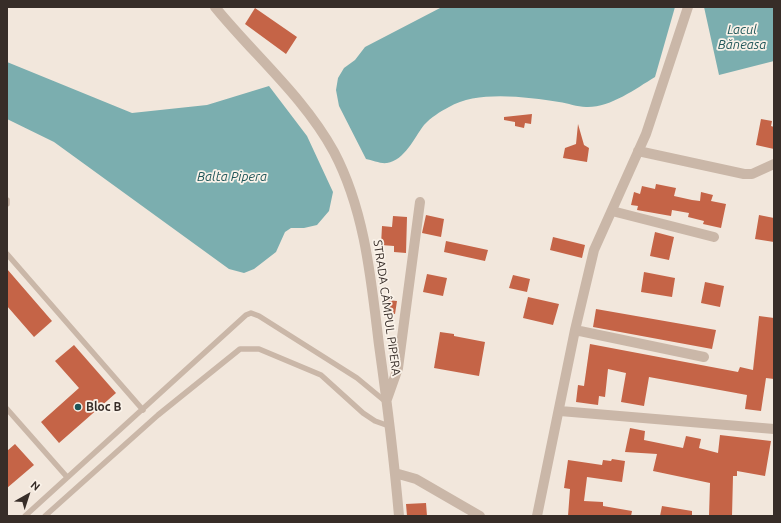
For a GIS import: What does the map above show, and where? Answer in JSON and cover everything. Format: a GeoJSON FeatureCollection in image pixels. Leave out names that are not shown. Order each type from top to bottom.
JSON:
{"type":"FeatureCollection","features":[{"type":"Feature","properties":{"kind":"street","name":"STRADA CÂMPUL PIPERA"},"geometry":{"type":"LineString","coordinates":[[215,7],[296,99],[334,152],[347,184],[368,252],[399,516]]}},
{"type":"Feature","properties":{"kind":"street"},"geometry":{"type":"LineString","coordinates":[[538,516],[575,330],[594,250],[638,151],[658,100],[688,7]]}},
{"type":"Feature","properties":{"kind":"street"},"geometry":{"type":"LineString","coordinates":[[638,151],[744,174],[752,174],[774,164]]}},
{"type":"Feature","properties":{"kind":"street"},"geometry":{"type":"LineString","coordinates":[[386,402],[398,368],[420,202]]}},
{"type":"Feature","properties":{"kind":"street"},"geometry":{"type":"LineString","coordinates":[[612,211],[714,237]]}},
{"type":"Feature","properties":{"kind":"street"},"geometry":{"type":"LineString","coordinates":[[575,330],[704,357]]}},
{"type":"Feature","properties":{"kind":"street"},"geometry":{"type":"LineString","coordinates":[[560,411],[774,429]]}},
{"type":"Feature","properties":{"kind":"street"},"geometry":{"type":"LineString","coordinates":[[395,473],[416,479],[480,516]]}},
{"type":"Feature","properties":{"kind":"lane"},"geometry":{"type":"LineString","coordinates":[[7,254],[143,410]]}},
{"type":"Feature","properties":{"kind":"lane"},"geometry":{"type":"LineString","coordinates":[[25,516],[246,315],[252,313],[357,378],[386,402]]}},
{"type":"Feature","properties":{"kind":"lane"},"geometry":{"type":"LineString","coordinates":[[45,516],[158,415],[240,350],[259,349],[322,376],[363,413],[375,421],[389,426]]}},
{"type":"Feature","properties":{"kind":"lane"},"geometry":{"type":"LineString","coordinates":[[7,409],[67,477]]}},
{"type":"Feature","properties":{"kind":"water"},"geometry":{"type":"Polygon","coordinates":[[[442,7],[675,7],[655,77],[622,97],[604,104],[586,107],[547,100],[518,97],[503,96],[474,98],[460,102],[432,117],[424,125],[413,142],[399,158],[387,163],[366,159],[339,106],[336,90],[338,78],[344,68],[355,60],[365,47],[442,7]]]}},
{"type":"Feature","properties":{"kind":"water","name":"Lacul Băneasa"},"geometry":{"type":"Polygon","coordinates":[[[704,7],[774,7],[774,61],[719,75],[704,7]]]}},
{"type":"Feature","properties":{"kind":"water","name":"Balta Pipera"},"geometry":{"type":"Polygon","coordinates":[[[7,62],[132,113],[207,105],[269,86],[307,136],[333,192],[329,211],[317,225],[304,228],[291,228],[285,232],[276,252],[254,269],[244,273],[229,269],[54,142],[7,119],[7,62]]]}},
{"type":"Feature","properties":{"kind":"building"},"geometry":{"type":"Polygon","coordinates":[[[255,8],[297,37],[286,54],[245,24],[255,8]]]}},
{"type":"Feature","properties":{"kind":"building"},"geometry":{"type":"Polygon","coordinates":[[[532,114],[531,124],[525,123],[524,128],[515,126],[515,122],[504,120],[504,117],[532,114]]]}},
{"type":"Feature","properties":{"kind":"building"},"geometry":{"type":"Polygon","coordinates":[[[761,119],[772,121],[771,126],[774,127],[774,149],[756,145],[761,119]]]}},
{"type":"Feature","properties":{"kind":"building"},"geometry":{"type":"Polygon","coordinates":[[[578,124],[584,145],[589,148],[587,162],[563,158],[565,148],[576,144],[578,124]]]}},
{"type":"Feature","properties":{"kind":"building"},"geometry":{"type":"Polygon","coordinates":[[[656,184],[676,188],[674,196],[692,200],[700,201],[701,192],[713,195],[711,201],[726,204],[721,228],[703,224],[704,221],[688,217],[689,213],[672,210],[671,216],[637,210],[638,206],[631,205],[634,192],[640,194],[642,186],[655,189],[656,184]]]}},
{"type":"Feature","properties":{"kind":"building"},"geometry":{"type":"Polygon","coordinates":[[[426,215],[444,219],[441,237],[422,233],[426,215]]]}},
{"type":"Feature","properties":{"kind":"building"},"geometry":{"type":"Polygon","coordinates":[[[759,215],[774,218],[774,242],[755,239],[759,215]]]}},
{"type":"Feature","properties":{"kind":"building"},"geometry":{"type":"Polygon","coordinates":[[[393,216],[407,217],[406,253],[394,252],[394,246],[381,245],[382,226],[392,227],[393,216]]]}},
{"type":"Feature","properties":{"kind":"building"},"geometry":{"type":"Polygon","coordinates":[[[655,232],[674,237],[669,260],[650,256],[655,232]]]}},
{"type":"Feature","properties":{"kind":"building"},"geometry":{"type":"Polygon","coordinates":[[[553,237],[585,245],[582,258],[550,250],[553,237]]]}},
{"type":"Feature","properties":{"kind":"building"},"geometry":{"type":"Polygon","coordinates":[[[446,241],[488,250],[485,261],[444,252],[446,241]]]}},
{"type":"Feature","properties":{"kind":"building"},"geometry":{"type":"Polygon","coordinates":[[[7,269],[52,321],[34,337],[7,306],[7,269]]]}},
{"type":"Feature","properties":{"kind":"building"},"geometry":{"type":"Polygon","coordinates":[[[644,272],[675,278],[672,297],[641,292],[644,272]]]}},
{"type":"Feature","properties":{"kind":"building"},"geometry":{"type":"Polygon","coordinates":[[[427,274],[447,278],[443,296],[423,292],[427,274]]]}},
{"type":"Feature","properties":{"kind":"building"},"geometry":{"type":"Polygon","coordinates":[[[513,275],[530,279],[527,292],[509,288],[513,275]]]}},
{"type":"Feature","properties":{"kind":"building"},"geometry":{"type":"Polygon","coordinates":[[[705,282],[724,286],[720,307],[701,303],[705,282]]]}},
{"type":"Feature","properties":{"kind":"building"},"geometry":{"type":"Polygon","coordinates":[[[528,297],[559,304],[553,325],[523,318],[528,297]]]}},
{"type":"Feature","properties":{"kind":"building"},"geometry":{"type":"Polygon","coordinates":[[[387,300],[397,301],[395,314],[385,312],[387,300]]]}},
{"type":"Feature","properties":{"kind":"building"},"geometry":{"type":"Polygon","coordinates":[[[596,309],[716,330],[712,349],[593,327],[596,309]]]}},
{"type":"Feature","properties":{"kind":"building"},"geometry":{"type":"Polygon","coordinates":[[[759,316],[774,318],[774,379],[766,378],[761,411],[745,409],[747,395],[649,377],[644,406],[621,402],[626,373],[608,369],[605,397],[599,396],[598,405],[576,402],[578,385],[584,386],[590,344],[738,372],[740,367],[753,370],[759,316]]]}},
{"type":"Feature","properties":{"kind":"building"},"geometry":{"type":"Polygon","coordinates":[[[440,332],[485,342],[479,376],[434,368],[440,332]]]}},
{"type":"Feature","properties":{"kind":"building","name":"Bloc B"},"geometry":{"type":"Polygon","coordinates":[[[74,345],[116,393],[59,443],[41,422],[79,388],[55,361],[74,345]]]}},
{"type":"Feature","properties":{"kind":"building"},"geometry":{"type":"Polygon","coordinates":[[[630,428],[645,431],[644,440],[683,448],[686,436],[701,439],[699,448],[718,453],[720,435],[771,441],[765,476],[737,471],[737,476],[733,476],[732,516],[709,516],[710,483],[653,471],[657,454],[625,452],[630,428]]]}},
{"type":"Feature","properties":{"kind":"building"},"geometry":{"type":"Polygon","coordinates":[[[15,444],[34,465],[7,488],[7,451],[15,444]]]}},
{"type":"Feature","properties":{"kind":"building"},"geometry":{"type":"Polygon","coordinates":[[[612,459],[625,461],[622,482],[587,477],[584,501],[603,502],[603,506],[632,511],[631,516],[568,516],[570,489],[564,488],[568,460],[602,465],[603,460],[611,461],[612,459]]]}},
{"type":"Feature","properties":{"kind":"building"},"geometry":{"type":"Polygon","coordinates":[[[426,503],[427,516],[407,516],[406,504],[426,503]]]}},
{"type":"Feature","properties":{"kind":"building"},"geometry":{"type":"Polygon","coordinates":[[[662,506],[692,511],[692,516],[660,516],[662,506]]]}},
{"type":"Feature","properties":{"kind":"place","name":"Bloc B"},"geometry":{"type":"Point","coordinates":[78,407]}}]}
